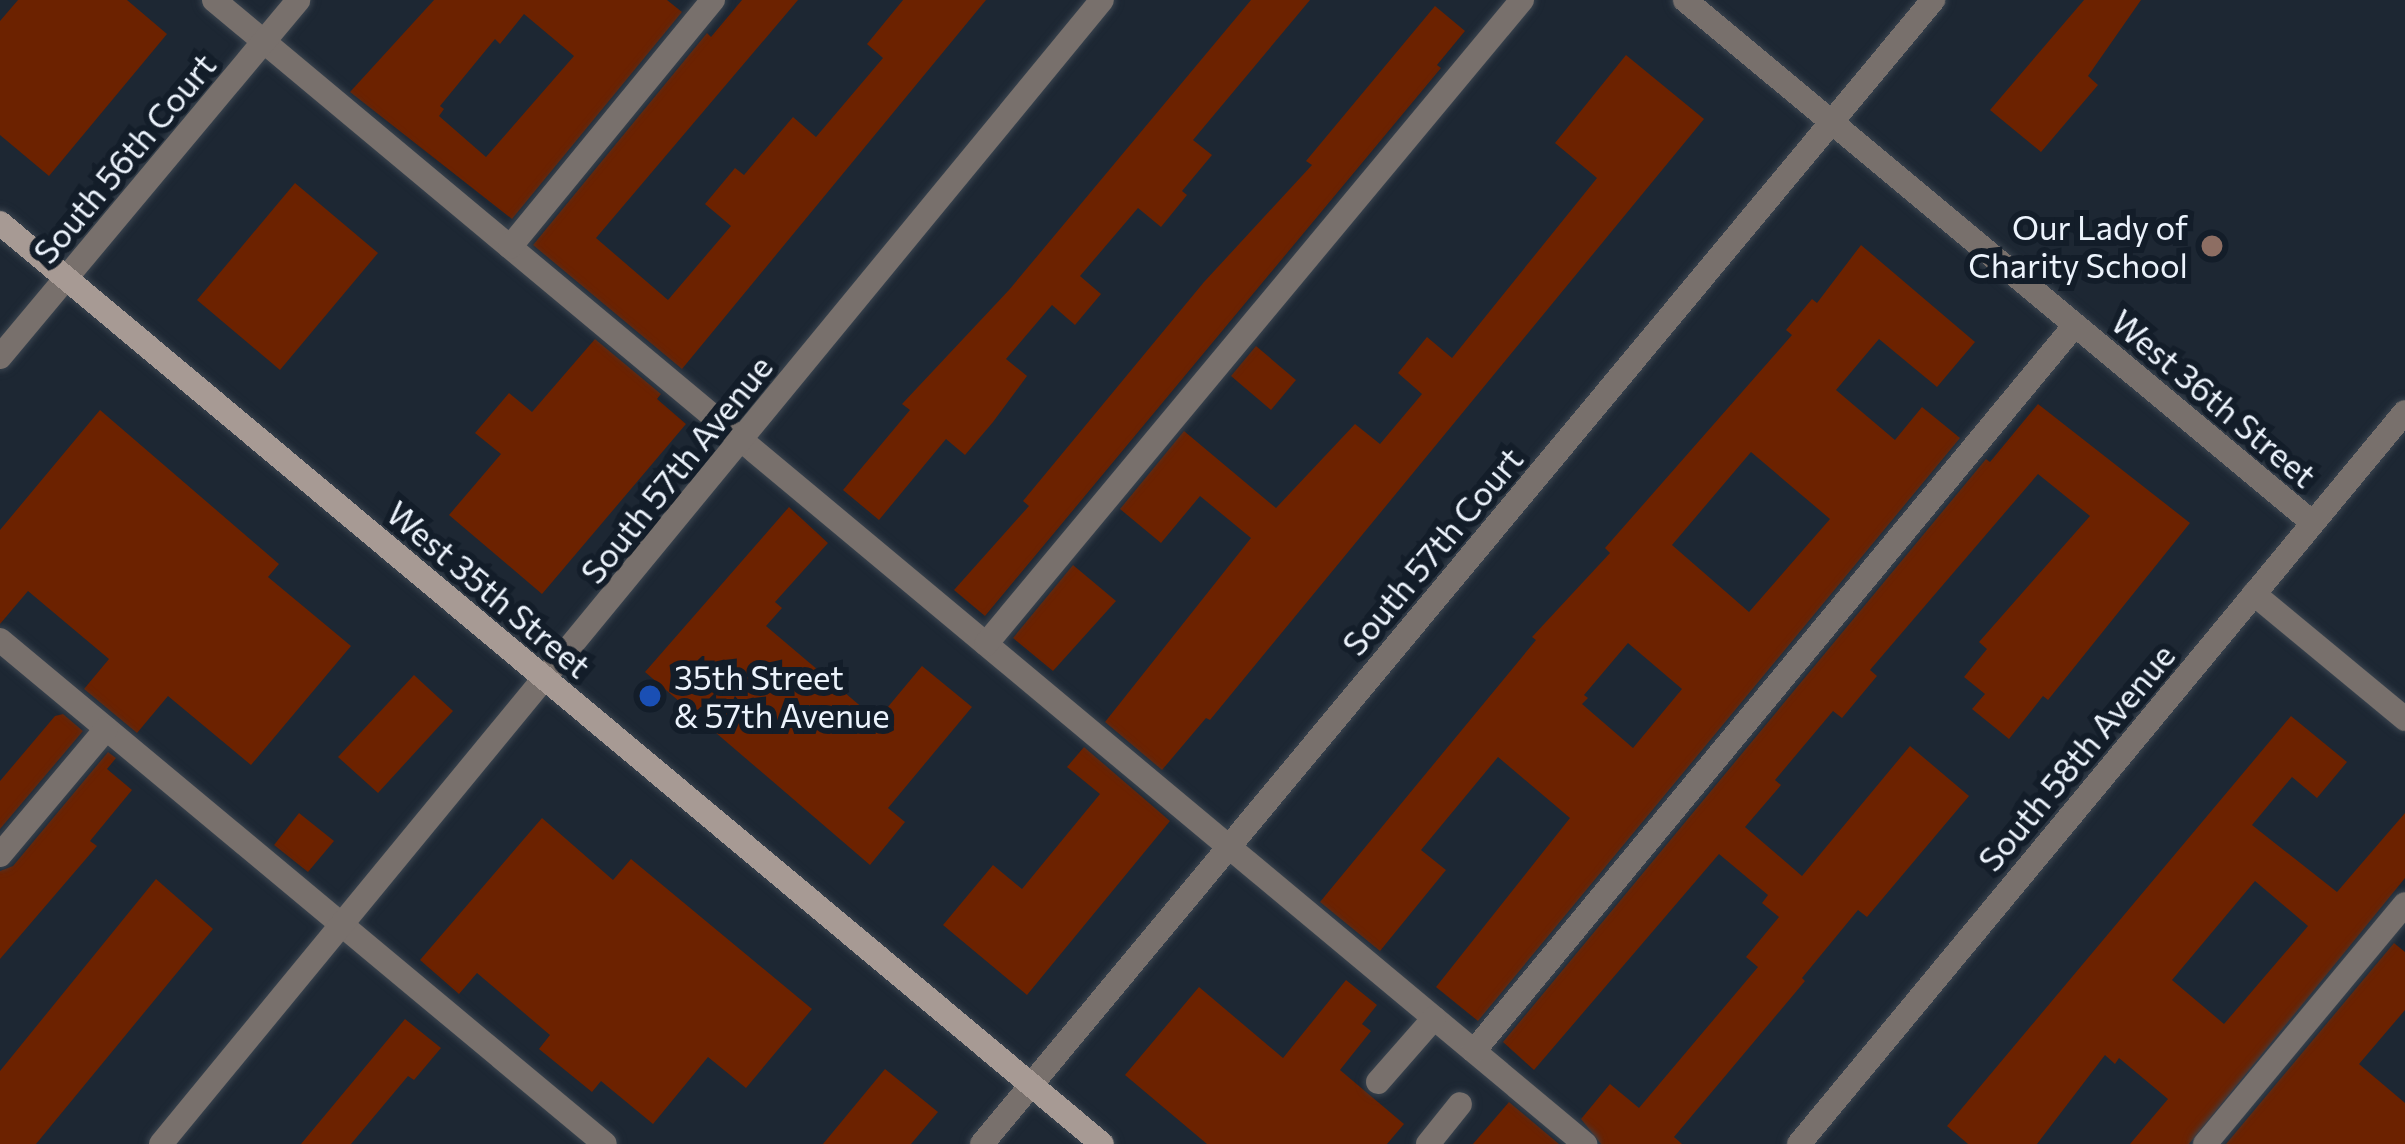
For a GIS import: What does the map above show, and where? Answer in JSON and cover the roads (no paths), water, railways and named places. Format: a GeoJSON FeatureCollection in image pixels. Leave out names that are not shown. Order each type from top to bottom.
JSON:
{"type":"FeatureCollection","features":[{"type":"Feature","properties":{"kind":"street"},"geometry":{"type":"LineString","coordinates":[[214,0],[1585,1144]]}},
{"type":"Feature","properties":{"kind":"street","name":"South 56th Court"},"geometry":{"type":"LineString","coordinates":[[0,357],[298,0]]}},
{"type":"Feature","properties":{"kind":"street"},"geometry":{"type":"LineString","coordinates":[[510,247],[712,0]]}},
{"type":"Feature","properties":{"kind":"street","name":"South 57th Avenue"},"geometry":{"type":"LineString","coordinates":[[160,1144],[1102,0]]}},
{"type":"Feature","properties":{"kind":"street"},"geometry":{"type":"LineString","coordinates":[[986,644],[1522,0]]}},
{"type":"Feature","properties":{"kind":"street","name":"West 36th Street"},"geometry":{"type":"LineString","coordinates":[[1685,0],[2313,523]]}},
{"type":"Feature","properties":{"kind":"street","name":"South 57th Court"},"geometry":{"type":"LineString","coordinates":[[982,1144],[1933,0]]}},
{"type":"Feature","properties":{"kind":"street","name":"West 35th Street"},"geometry":{"type":"LineString","coordinates":[[0,223],[1102,1144]]}},
{"type":"Feature","properties":{"kind":"street"},"geometry":{"type":"LineString","coordinates":[[1474,1051],[2075,326]]}},
{"type":"Feature","properties":{"kind":"street","name":"South 58th Avenue"},"geometry":{"type":"LineString","coordinates":[[1798,1144],[2405,412]]}},
{"type":"Feature","properties":{"kind":"street"},"geometry":{"type":"LineString","coordinates":[[2254,594],[2405,719]]}},
{"type":"Feature","properties":{"kind":"street"},"geometry":{"type":"LineString","coordinates":[[0,640],[342,925],[589,1139]]}},
{"type":"Feature","properties":{"kind":"street"},"geometry":{"type":"LineString","coordinates":[[0,855],[106,729]]}},
{"type":"Feature","properties":{"kind":"street"},"geometry":{"type":"LineString","coordinates":[[2205,1144],[2405,904]]}},
{"type":"Feature","properties":{"kind":"street"},"geometry":{"type":"LineString","coordinates":[[1378,1082],[1434,1018]]}},
{"type":"Feature","properties":{"kind":"street"},"geometry":{"type":"LineString","coordinates":[[1427,1144],[1460,1104]]}},
{"type":"Feature","properties":{"kind":"place","name":"Our Lady of Charity School"},"geometry":{"type":"Point","coordinates":[2212,246]}},
{"type":"Feature","properties":{"kind":"place","name":"35th Street & 57th Avenue"},"geometry":{"type":"Point","coordinates":[650,696]}}]}
